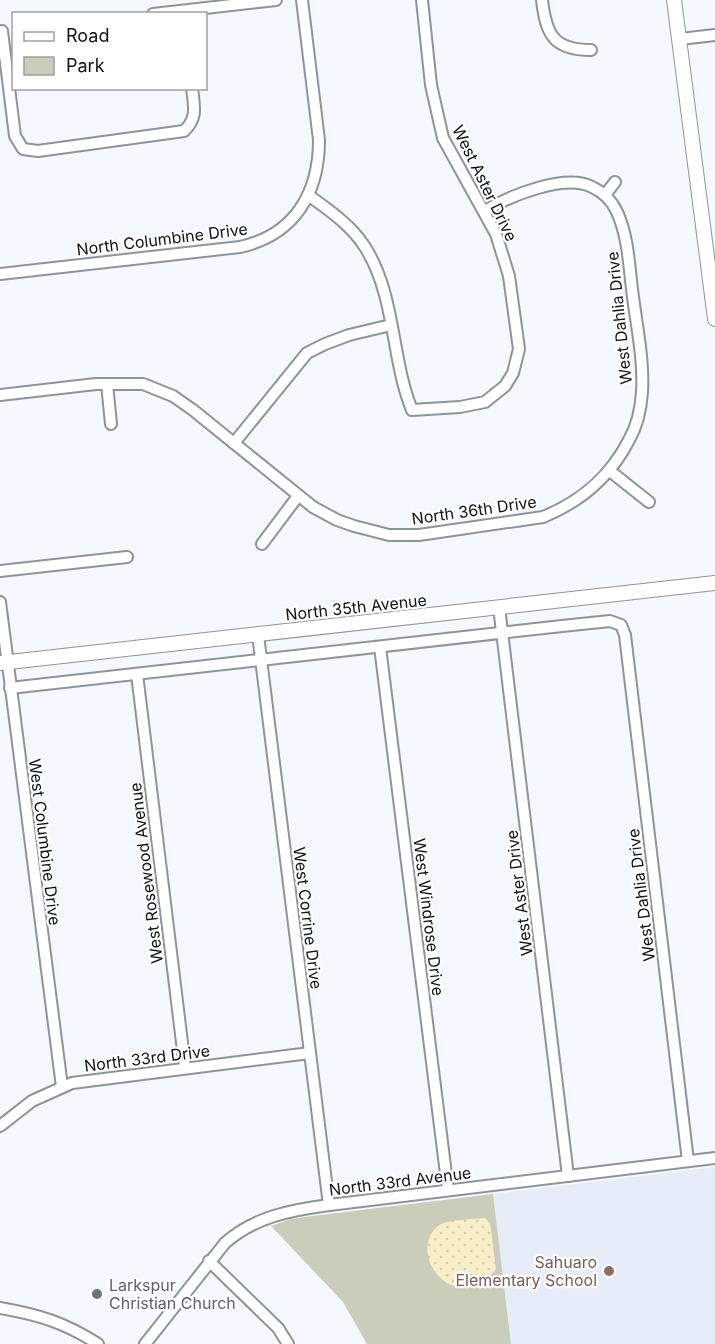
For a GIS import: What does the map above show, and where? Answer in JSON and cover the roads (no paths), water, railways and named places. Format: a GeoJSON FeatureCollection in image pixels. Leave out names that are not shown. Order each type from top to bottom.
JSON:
{"type":"FeatureCollection","features":[{"type":"Feature","properties":{"kind":"main road"},"geometry":{"type":"LineString","coordinates":[[674,0],[711,255],[715,319]]}},
{"type":"Feature","properties":{"kind":"main road","name":"North 35th Avenue"},"geometry":{"type":"LineString","coordinates":[[3,663],[715,583]]}},
{"type":"Feature","properties":{"kind":"street"},"geometry":{"type":"LineString","coordinates":[[163,12],[183,8],[276,0]]}},
{"type":"Feature","properties":{"kind":"street"},"geometry":{"type":"LineString","coordinates":[[234,443],[307,353],[349,334],[391,325],[381,284],[364,246],[339,217],[308,195],[314,185],[318,170],[319,140],[302,0]]}},
{"type":"Feature","properties":{"kind":"street","name":"West Aster Drive"},"geometry":{"type":"LineString","coordinates":[[391,325],[405,393],[412,410],[460,408],[485,402],[500,391],[513,374],[519,349],[509,276],[496,234],[443,138],[431,85],[422,0]]}},
{"type":"Feature","properties":{"kind":"street"},"geometry":{"type":"LineString","coordinates":[[542,0],[546,25],[557,43],[576,50],[591,50]]}},
{"type":"Feature","properties":{"kind":"street"},"geometry":{"type":"LineString","coordinates":[[5,30],[15,136],[23,149],[38,151],[184,131],[192,124],[194,111],[192,90]]}},
{"type":"Feature","properties":{"kind":"street"},"geometry":{"type":"LineString","coordinates":[[680,39],[715,35]]}},
{"type":"Feature","properties":{"kind":"street"},"geometry":{"type":"LineString","coordinates":[[484,211],[496,204],[550,184],[562,182],[591,186],[605,195],[615,182]]}},
{"type":"Feature","properties":{"kind":"street","name":"North Columbine Drive"},"geometry":{"type":"LineString","coordinates":[[0,274],[240,247],[257,243],[273,235],[286,224],[308,195]]}},
{"type":"Feature","properties":{"kind":"street","name":"West Dahlia Drive"},"geometry":{"type":"LineString","coordinates":[[605,195],[616,209],[625,237],[642,380],[639,413],[630,439],[610,471]]}},
{"type":"Feature","properties":{"kind":"street"},"geometry":{"type":"LineString","coordinates":[[107,384],[111,424]]}},
{"type":"Feature","properties":{"kind":"street","name":"North 36th Drive"},"geometry":{"type":"LineString","coordinates":[[0,394],[107,384],[143,384],[173,396],[193,410],[313,507],[346,523],[389,535],[419,535],[543,517],[559,510],[597,485],[610,471]]}},
{"type":"Feature","properties":{"kind":"street"},"geometry":{"type":"LineString","coordinates":[[610,471],[649,502]]}},
{"type":"Feature","properties":{"kind":"street"},"geometry":{"type":"LineString","coordinates":[[262,544],[298,496]]}},
{"type":"Feature","properties":{"kind":"street"},"geometry":{"type":"LineString","coordinates":[[0,571],[127,557]]}},
{"type":"Feature","properties":{"kind":"street","name":"West Columbine Drive"},"geometry":{"type":"LineString","coordinates":[[0,602],[3,663],[10,688],[62,1087]]}},
{"type":"Feature","properties":{"kind":"street","name":"West Aster Drive"},"geometry":{"type":"LineString","coordinates":[[499,607],[568,1176]]}},
{"type":"Feature","properties":{"kind":"street","name":"West Dahlia Drive"},"geometry":{"type":"LineString","coordinates":[[502,633],[610,621],[621,625],[626,647],[688,1161]]}},
{"type":"Feature","properties":{"kind":"street"},"geometry":{"type":"LineString","coordinates":[[10,688],[502,633]]}},
{"type":"Feature","properties":{"kind":"street","name":"West Corrine Drive"},"geometry":{"type":"LineString","coordinates":[[258,635],[329,1205]]}},
{"type":"Feature","properties":{"kind":"street","name":"West Windrose Drive"},"geometry":{"type":"LineString","coordinates":[[380,647],[448,1190]]}},
{"type":"Feature","properties":{"kind":"street","name":"West Rosewood Avenue"},"geometry":{"type":"LineString","coordinates":[[137,674],[184,1067]]}},
{"type":"Feature","properties":{"kind":"street","name":"North 33rd Drive"},"geometry":{"type":"LineString","coordinates":[[0,1126],[32,1101],[72,1083],[184,1067],[309,1053]]}},
{"type":"Feature","properties":{"kind":"street","name":"North 33rd Avenue"},"geometry":{"type":"LineString","coordinates":[[145,1344],[209,1261],[231,1237],[265,1218],[295,1210],[329,1205],[715,1158]]}},
{"type":"Feature","properties":{"kind":"street"},"geometry":{"type":"LineString","coordinates":[[209,1261],[278,1328],[288,1344]]}},
{"type":"Feature","properties":{"kind":"street"},"geometry":{"type":"LineString","coordinates":[[0,1308],[33,1313],[74,1328],[98,1344]]}},
{"type":"Feature","properties":{"kind":"place","name":"Sahuaro Elementary School"},"geometry":{"type":"Point","coordinates":[609,1271]}},
{"type":"Feature","properties":{"kind":"place","name":"Larkspur Christian Church"},"geometry":{"type":"Point","coordinates":[97,1294]}}]}
